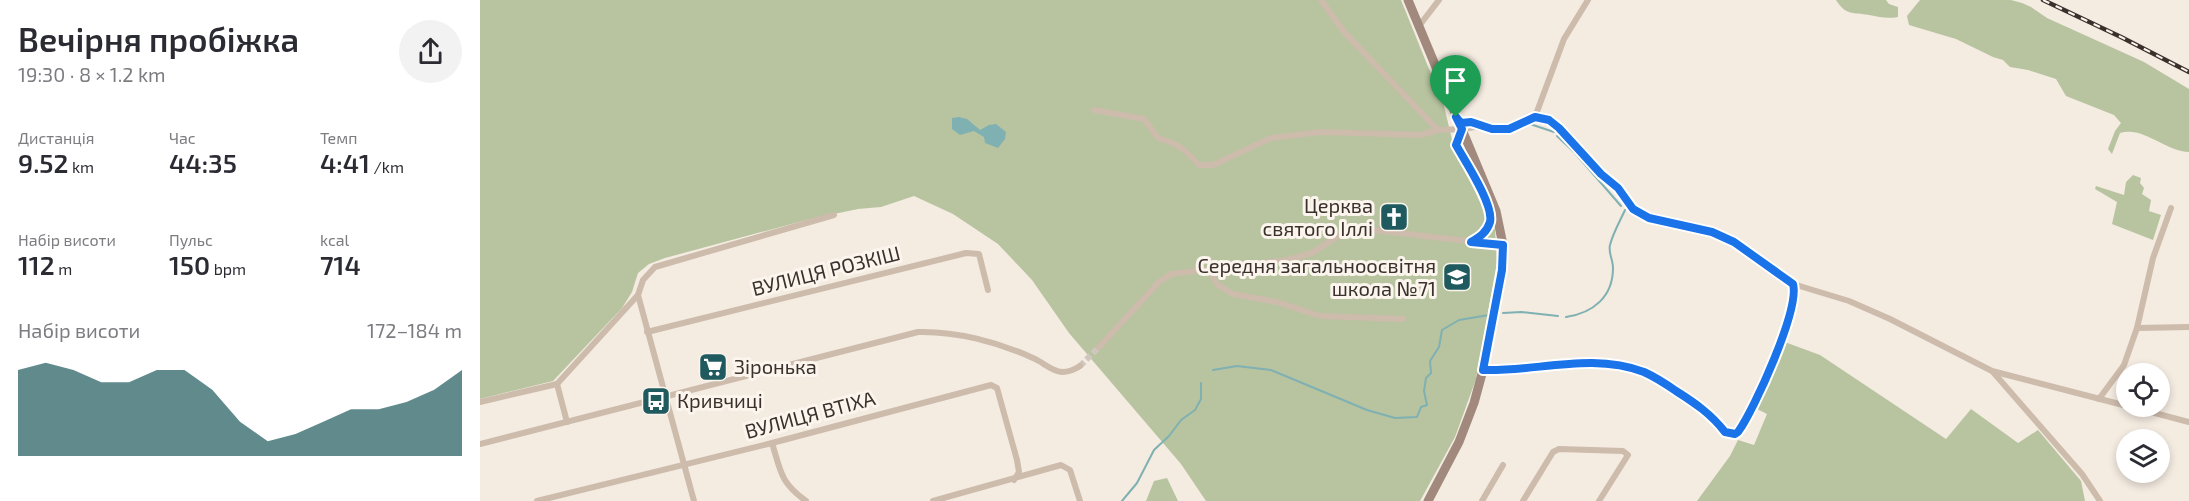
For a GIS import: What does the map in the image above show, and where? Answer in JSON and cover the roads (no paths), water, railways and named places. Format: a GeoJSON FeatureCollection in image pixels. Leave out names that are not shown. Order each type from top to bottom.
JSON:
{"type":"FeatureCollection","features":[{"type":"Feature","properties":{"kind":"main road"},"geometry":{"type":"LineString","coordinates":[[1408,0],[1496,211],[1503,245],[1502,270],[1483,370],[1474,403],[1459,442],[1428,501]]}},
{"type":"Feature","properties":{"kind":"main road"},"geometry":{"type":"LineString","coordinates":[[1456,117],[1461,123],[1471,122],[1483,127]]}},
{"type":"Feature","properties":{"kind":"main road"},"geometry":{"type":"LineString","coordinates":[[1469,147],[1471,135],[1478,128],[1483,127]]}},
{"type":"Feature","properties":{"kind":"street"},"geometry":{"type":"LineString","coordinates":[[1321,0],[1352,41],[1438,130]]}},
{"type":"Feature","properties":{"kind":"street"},"geometry":{"type":"LineString","coordinates":[[1419,26],[1439,0]]}},
{"type":"Feature","properties":{"kind":"street"},"geometry":{"type":"LineString","coordinates":[[1535,117],[1564,39],[1588,0]]}},
{"type":"Feature","properties":{"kind":"street"},"geometry":{"type":"LineString","coordinates":[[1094,110],[1144,119],[1158,138],[1184,150],[1198,165],[1213,165],[1250,147],[1279,137],[1322,132],[1420,135],[1438,130],[1483,127],[1509,129],[1535,117],[1549,120],[1601,174],[1618,188],[1633,209],[1649,218],[1712,232],[1734,242],[1793,284],[1849,301],[1992,370],[2116,403]]}},
{"type":"Feature","properties":{"kind":"street"},"geometry":{"type":"LineString","coordinates":[[1462,129],[1456,145],[1486,202],[1490,217],[1490,222],[1482,236],[1471,242]]}},
{"type":"Feature","properties":{"kind":"street"},"geometry":{"type":"LineString","coordinates":[[2099,399],[2124,365],[2137,328],[2153,258],[2171,208]]}},
{"type":"Feature","properties":{"kind":"street"},"geometry":{"type":"LineString","coordinates":[[693,501],[647,332],[638,296],[639,288],[648,272],[662,263],[834,215]]}},
{"type":"Feature","properties":{"kind":"street"},"geometry":{"type":"LineString","coordinates":[[1099,348],[1165,277],[1287,260],[1312,253],[1346,231],[1355,228],[1503,245]]}},
{"type":"Feature","properties":{"kind":"street","name":"ВУЛИЦЯ РОЗКІШ"},"geometry":{"type":"LineString","coordinates":[[647,332],[966,253],[979,254],[988,290]]}},
{"type":"Feature","properties":{"kind":"street"},"geometry":{"type":"LineString","coordinates":[[1210,269],[1218,285],[1233,294],[1277,302],[1320,316],[1403,319]]}},
{"type":"Feature","properties":{"kind":"street"},"geometry":{"type":"LineString","coordinates":[[1483,370],[1566,363],[1602,364],[1630,368],[1653,377],[1696,403],[1725,432],[1735,434],[1740,429],[1762,386],[1785,330],[1794,294],[1793,284]]}},
{"type":"Feature","properties":{"kind":"street"},"geometry":{"type":"LineString","coordinates":[[480,402],[557,384],[638,296]]}},
{"type":"Feature","properties":{"kind":"street"},"geometry":{"type":"LineString","coordinates":[[2137,328],[2189,327]]}},
{"type":"Feature","properties":{"kind":"street"},"geometry":{"type":"LineString","coordinates":[[480,444],[918,332],[956,335],[991,343],[1034,358],[1060,372],[1071,371],[1080,366]]}},
{"type":"Feature","properties":{"kind":"street"},"geometry":{"type":"LineString","coordinates":[[1992,370],[2082,474],[2100,501]]}},
{"type":"Feature","properties":{"kind":"street"},"geometry":{"type":"LineString","coordinates":[[557,384],[567,422]]}},
{"type":"Feature","properties":{"kind":"street","name":"ВУЛИЦЯ ВТІХА"},"geometry":{"type":"LineString","coordinates":[[537,501],[993,385],[997,388],[1017,460],[1019,472],[1014,480]]}},
{"type":"Feature","properties":{"kind":"street"},"geometry":{"type":"LineString","coordinates":[[2170,417],[2189,422]]}},
{"type":"Feature","properties":{"kind":"street"},"geometry":{"type":"LineString","coordinates":[[772,443],[783,479],[790,489],[806,501]]}},
{"type":"Feature","properties":{"kind":"street"},"geometry":{"type":"LineString","coordinates":[[1523,501],[1553,452],[1559,449],[1623,451],[1628,455],[1599,501]]}},
{"type":"Feature","properties":{"kind":"street"},"geometry":{"type":"LineString","coordinates":[[933,501],[1014,480],[1060,465],[1070,470],[1080,501]]}},
{"type":"Feature","properties":{"kind":"street"},"geometry":{"type":"LineString","coordinates":[[1482,501],[1503,465]]}},
{"type":"Feature","properties":{"kind":"water"},"geometry":{"type":"Polygon","coordinates":[[[952,118],[967,119],[980,130],[996,124],[1006,132],[1005,139],[998,148],[985,143],[984,137],[974,131],[960,135],[952,129],[952,118]]]}},
{"type":"Feature","properties":{"kind":"waterway"},"geometry":{"type":"LineString","coordinates":[[1527,123],[1554,132]]}},
{"type":"Feature","properties":{"kind":"waterway"},"geometry":{"type":"LineString","coordinates":[[1557,136],[1575,153],[1621,206]]}},
{"type":"Feature","properties":{"kind":"waterway"},"geometry":{"type":"LineString","coordinates":[[1566,317],[1585,312],[1600,302],[1605,295],[1612,278],[1610,245],[1625,210]]}},
{"type":"Feature","properties":{"kind":"waterway"},"geometry":{"type":"LineString","coordinates":[[1503,313],[1521,312],[1558,316]]}},
{"type":"Feature","properties":{"kind":"waterway"},"geometry":{"type":"LineString","coordinates":[[1213,370],[1237,366],[1271,370],[1367,410],[1395,418],[1417,417],[1421,407],[1427,405],[1424,391],[1426,378],[1431,373],[1430,361],[1439,347],[1442,330],[1459,320],[1489,315]]}},
{"type":"Feature","properties":{"kind":"waterway"},"geometry":{"type":"LineString","coordinates":[[1122,501],[1137,483],[1154,450],[1181,420],[1195,410],[1201,399],[1201,383]]}},
{"type":"Feature","properties":{"kind":"tunnel"},"geometry":{"type":"LineString","coordinates":[[1080,366],[1099,347]]}},
{"type":"Feature","properties":{"kind":"railway"},"geometry":{"type":"LineString","coordinates":[[2043,0],[2189,72]]}},
{"type":"Feature","properties":{"kind":"place","name":"Церква святого Іллі"},"geometry":{"type":"Point","coordinates":[1394,217]}},
{"type":"Feature","properties":{"kind":"place","name":"Середня загальноосвітня школа №71"},"geometry":{"type":"Point","coordinates":[1457,277]}},
{"type":"Feature","properties":{"kind":"place","name":"Зіронька"},"geometry":{"type":"Point","coordinates":[713,367]}},
{"type":"Feature","properties":{"kind":"place","name":"Кривчиці"},"geometry":{"type":"Point","coordinates":[656,401]}}]}
